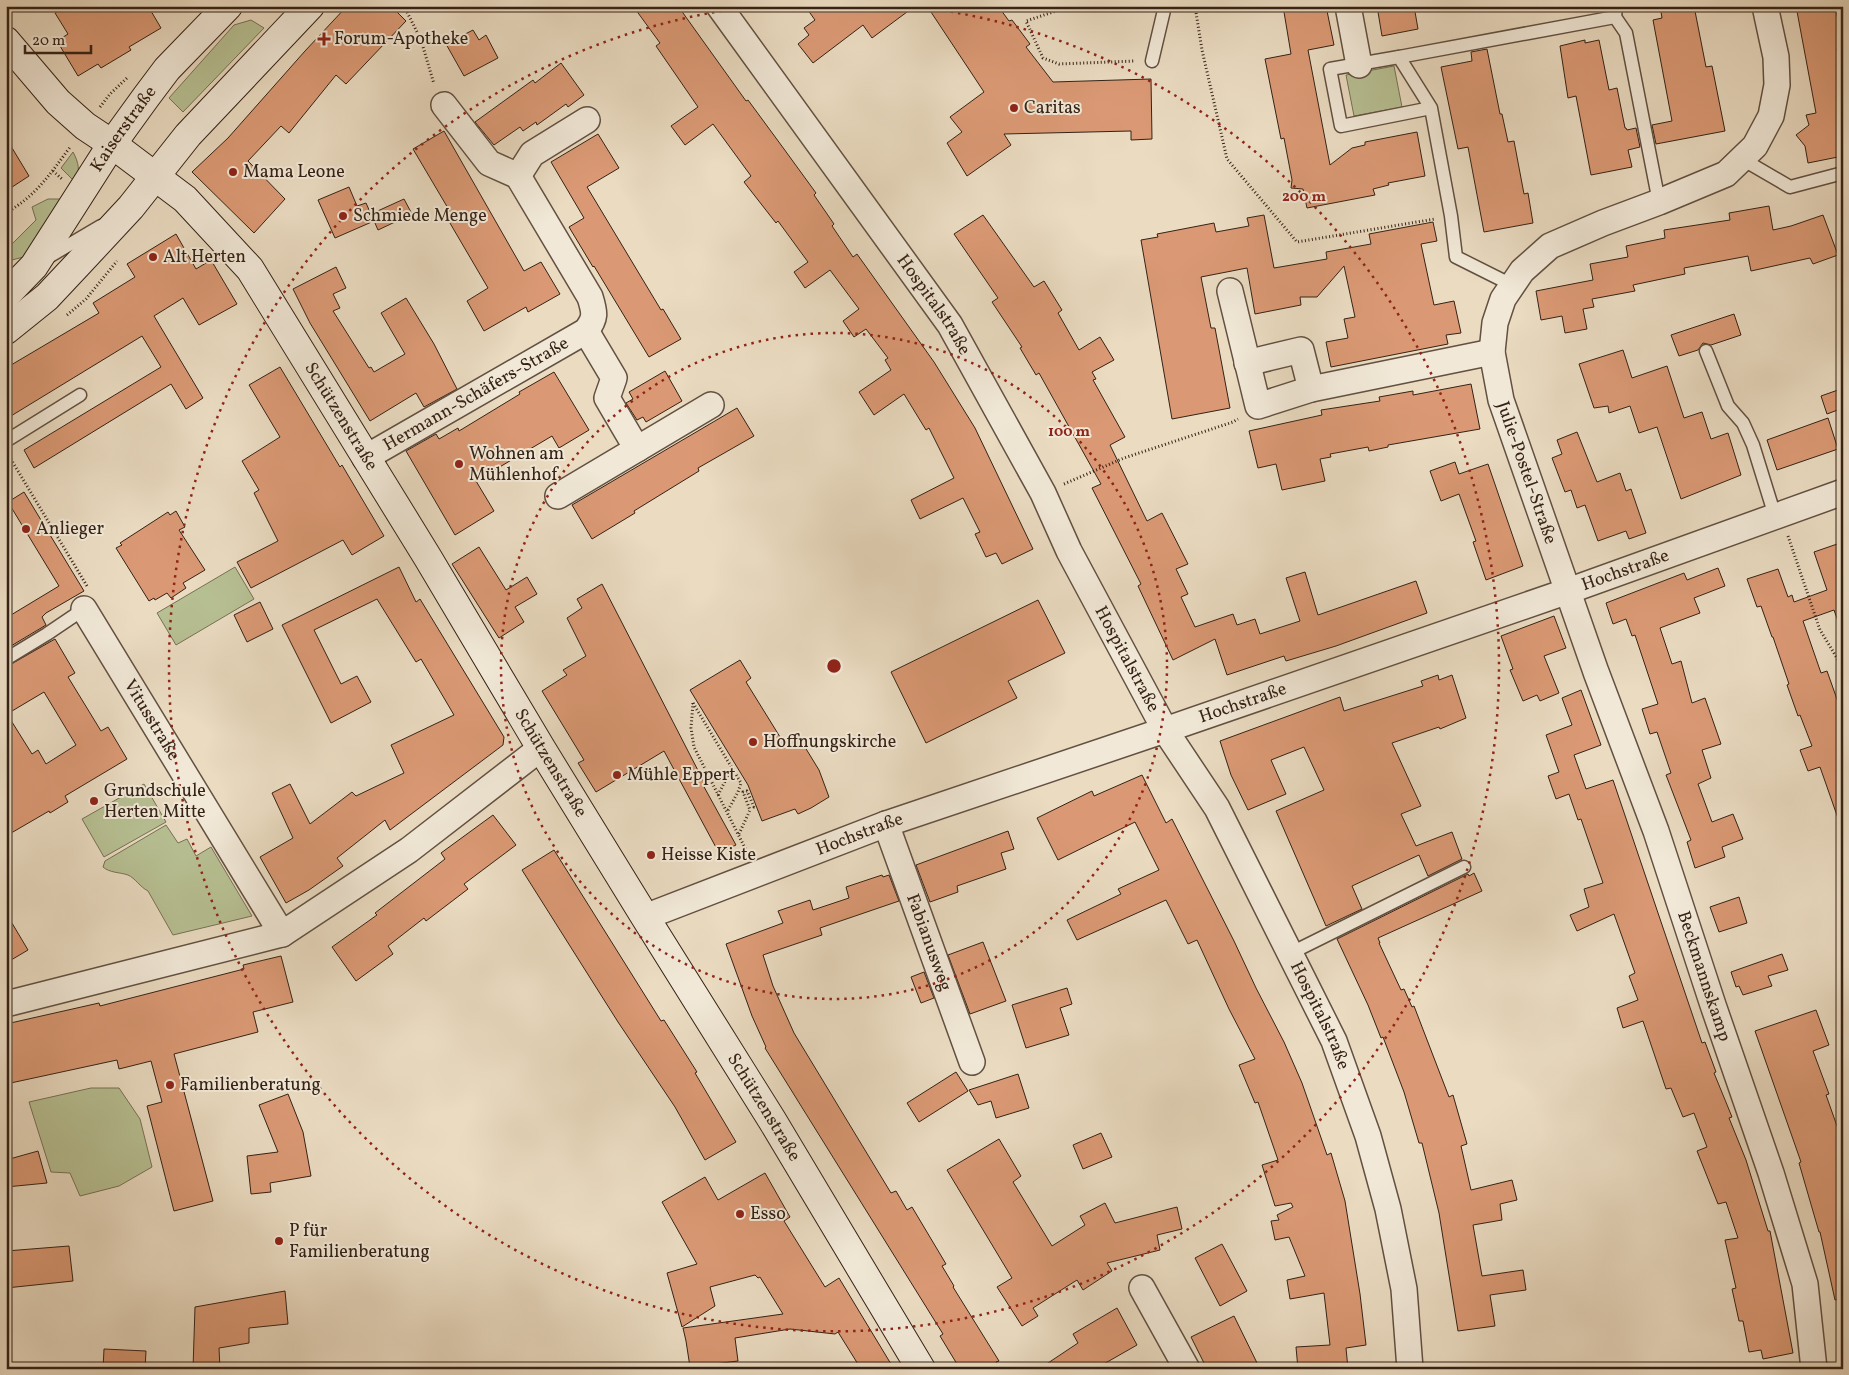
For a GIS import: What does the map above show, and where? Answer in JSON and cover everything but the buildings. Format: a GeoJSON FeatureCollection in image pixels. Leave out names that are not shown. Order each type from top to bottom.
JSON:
{"type":"FeatureCollection","features":[{"type":"Feature","properties":{"kind":"main road","name":"Kaiserstraße"},"geometry":{"type":"LineString","coordinates":[[6,295],[34,266],[112,144],[167,69],[228,6]]}},
{"type":"Feature","properties":{"kind":"main road","name":"Kaiserstraße"},"geometry":{"type":"LineString","coordinates":[[6,330],[47,297],[132,207],[188,135],[310,6]]}},
{"type":"Feature","properties":{"kind":"main road","name":"Schützenstraße"},"geometry":{"type":"LineString","coordinates":[[6,41],[58,102],[85,126],[185,199],[244,260],[428,558],[541,748],[772,1120],[921,1369]]}},
{"type":"Feature","properties":{"kind":"street","name":"Hospitalstraße"},"geometry":{"type":"LineString","coordinates":[[719,6],[950,326],[1043,493],[1069,551],[1165,730],[1216,808],[1334,1041],[1368,1136],[1388,1209],[1404,1289],[1410,1369]]}},
{"type":"Feature","properties":{"kind":"street"},"geometry":{"type":"LineString","coordinates":[[1348,6],[1359,65]]}},
{"type":"Feature","properties":{"kind":"street","name":"Julie-Postel-Straße"},"geometry":{"type":"LineString","coordinates":[[1568,591],[1501,400],[1492,352],[1495,322],[1503,299],[1512,285],[1522,272],[1550,246],[1726,174],[1755,146],[1771,116],[1777,85],[1776,57],[1765,6]]}},
{"type":"Feature","properties":{"kind":"street"},"geometry":{"type":"LineString","coordinates":[[439,96],[489,163],[518,176],[532,154],[587,120]]}},
{"type":"Feature","properties":{"kind":"street","name":"Hermann-Schäfers-Straße"},"geometry":{"type":"LineString","coordinates":[[365,458],[586,331],[593,321],[594,310],[590,297],[518,176]]}},
{"type":"Feature","properties":{"kind":"street"},"geometry":{"type":"LineString","coordinates":[[1230,291],[1258,406],[1311,389],[1492,352]]}},
{"type":"Feature","properties":{"kind":"street","name":"Hermann-Schäfers-Straße"},"geometry":{"type":"LineString","coordinates":[[586,331],[614,378],[607,398],[637,449]]}},
{"type":"Feature","properties":{"kind":"street"},"geometry":{"type":"LineString","coordinates":[[1247,363],[1301,350],[1311,389]]}},
{"type":"Feature","properties":{"kind":"street"},"geometry":{"type":"LineString","coordinates":[[558,496],[710,405]]}},
{"type":"Feature","properties":{"kind":"street","name":"Hochstraße"},"geometry":{"type":"LineString","coordinates":[[645,917],[886,824],[1568,591],[1843,492]]}},
{"type":"Feature","properties":{"kind":"street","name":"Beckmannskamp"},"geometry":{"type":"LineString","coordinates":[[1568,591],[1596,672],[1656,831],[1771,1173],[1805,1284],[1814,1369]]}},
{"type":"Feature","properties":{"kind":"street","name":"Vitusstraße"},"geometry":{"type":"LineString","coordinates":[[84,609],[282,934]]}},
{"type":"Feature","properties":{"kind":"street"},"geometry":{"type":"LineString","coordinates":[[6,1004],[282,934],[409,850],[541,748]]}},
{"type":"Feature","properties":{"kind":"street","name":"Fabianusweg"},"geometry":{"type":"LineString","coordinates":[[886,824],[972,1062]]}},
{"type":"Feature","properties":{"kind":"street"},"geometry":{"type":"LineString","coordinates":[[1142,1288],[1187,1369]]}},
{"type":"Feature","properties":{"kind":"lane"},"geometry":{"type":"LineString","coordinates":[[1152,61],[1165,6]]}},
{"type":"Feature","properties":{"kind":"lane"},"geometry":{"type":"LineString","coordinates":[[1431,108],[1341,126],[1330,70],[1616,12],[1626,33],[1659,202]]}},
{"type":"Feature","properties":{"kind":"lane"},"geometry":{"type":"LineString","coordinates":[[1399,57],[1431,108],[1451,216],[1456,257],[1512,285]]}},
{"type":"Feature","properties":{"kind":"lane"},"geometry":{"type":"LineString","coordinates":[[1742,159],[1790,187],[1843,173]]}},
{"type":"Feature","properties":{"kind":"lane","name":"Kaiserstraße"},"geometry":{"type":"LineString","coordinates":[[34,266],[132,207]]}},
{"type":"Feature","properties":{"kind":"lane"},"geometry":{"type":"LineString","coordinates":[[6,282],[34,266]]}},
{"type":"Feature","properties":{"kind":"lane"},"geometry":{"type":"LineString","coordinates":[[1706,351],[1728,406],[1743,423],[1753,445],[1778,515]]}},
{"type":"Feature","properties":{"kind":"lane"},"geometry":{"type":"LineString","coordinates":[[6,441],[80,395]]}},
{"type":"Feature","properties":{"kind":"lane"},"geometry":{"type":"LineString","coordinates":[[6,659],[84,609]]}},
{"type":"Feature","properties":{"kind":"lane"},"geometry":{"type":"LineString","coordinates":[[1289,954],[1464,868]]}},
{"type":"Feature","properties":{"kind":"path"},"geometry":{"type":"LineString","coordinates":[[404,6],[421,40],[439,96]]}},
{"type":"Feature","properties":{"kind":"path"},"geometry":{"type":"LineString","coordinates":[[1072,6],[1026,21],[1043,58],[1059,64],[1152,61]]}},
{"type":"Feature","properties":{"kind":"path"},"geometry":{"type":"LineString","coordinates":[[1195,6],[1202,50],[1227,159],[1297,242],[1451,216]]}},
{"type":"Feature","properties":{"kind":"path"},"geometry":{"type":"LineString","coordinates":[[1043,493],[1124,458],[1233,422],[1258,406]]}},
{"type":"Feature","properties":{"kind":"path"},"geometry":{"type":"LineString","coordinates":[[6,451],[87,586],[84,609]]}},
{"type":"Feature","properties":{"kind":"path"},"geometry":{"type":"LineString","coordinates":[[1778,515],[1820,630],[1843,668]]}},
{"type":"Feature","properties":{"kind":"path"},"geometry":{"type":"LineString","coordinates":[[727,812],[741,783],[693,703],[691,728],[694,747],[718,795],[727,812],[739,834],[758,873]]}},
{"type":"Feature","properties":{"kind":"path"},"geometry":{"type":"LineString","coordinates":[[718,795],[732,767]]}},
{"type":"Feature","properties":{"kind":"path"},"geometry":{"type":"LineString","coordinates":[[739,834],[750,810],[743,792],[747,791],[754,807],[756,806]]}},
{"type":"Feature","properties":{"kind":"green space"},"geometry":{"type":"Polygon","coordinates":[[[251,20],[264,28],[183,112],[169,98],[234,25],[251,20]]]}},
{"type":"Feature","properties":{"kind":"green space"},"geometry":{"type":"Polygon","coordinates":[[[1394,66],[1402,107],[1354,116],[1346,75],[1394,66]]]}},
{"type":"Feature","properties":{"kind":"green space"},"geometry":{"type":"Polygon","coordinates":[[[73,152],[78,167],[76,183],[61,168],[73,152]]]}},
{"type":"Feature","properties":{"kind":"green space"},"geometry":{"type":"Polygon","coordinates":[[[48,199],[60,199],[66,202],[27,256],[12,260],[6,257],[6,250],[36,220],[32,207],[48,199]]]}},
{"type":"Feature","properties":{"kind":"green space"},"geometry":{"type":"Polygon","coordinates":[[[235,567],[254,599],[176,645],[157,613],[235,567]]]}},
{"type":"Feature","properties":{"kind":"green space"},"geometry":{"type":"Polygon","coordinates":[[[144,784],[166,822],[104,857],[82,819],[144,784]]]}},
{"type":"Feature","properties":{"kind":"green space"},"geometry":{"type":"Polygon","coordinates":[[[166,825],[178,843],[187,839],[196,856],[211,847],[252,916],[173,935],[148,891],[128,875],[103,867],[105,861],[166,825]]]}},
{"type":"Feature","properties":{"kind":"green space"},"geometry":{"type":"Polygon","coordinates":[[[91,1088],[119,1088],[140,1119],[152,1167],[119,1186],[80,1196],[70,1173],[51,1172],[29,1102],[91,1088]]]}},
{"type":"Feature","properties":{"kind":"place","name":"Forum-Apotheke"},"geometry":{"type":"Point","coordinates":[324,39]}},
{"type":"Feature","properties":{"kind":"place","name":"Caritas"},"geometry":{"type":"Point","coordinates":[1014,108]}},
{"type":"Feature","properties":{"kind":"place","name":"Mama Leone"},"geometry":{"type":"Point","coordinates":[233,172]}},
{"type":"Feature","properties":{"kind":"place","name":"Schmiede Menge"},"geometry":{"type":"Point","coordinates":[343,216]}},
{"type":"Feature","properties":{"kind":"place","name":"Alt Herten"},"geometry":{"type":"Point","coordinates":[153,257]}},
{"type":"Feature","properties":{"kind":"place","name":"Wohnen am Mühlenhof"},"geometry":{"type":"Point","coordinates":[459,464]}},
{"type":"Feature","properties":{"kind":"place","name":"Anlieger"},"geometry":{"type":"Point","coordinates":[26,529]}},
{"type":"Feature","properties":{"kind":"place","name":"Hoffnungskirche"},"geometry":{"type":"Point","coordinates":[753,742]}},
{"type":"Feature","properties":{"kind":"place","name":"Mühle Eppert"},"geometry":{"type":"Point","coordinates":[617,775]}},
{"type":"Feature","properties":{"kind":"place","name":"Grundschule Herten Mitte"},"geometry":{"type":"Point","coordinates":[94,801]}},
{"type":"Feature","properties":{"kind":"place","name":"Heisse Kiste"},"geometry":{"type":"Point","coordinates":[651,855]}},
{"type":"Feature","properties":{"kind":"place","name":"Familienberatung"},"geometry":{"type":"Point","coordinates":[170,1085]}},
{"type":"Feature","properties":{"kind":"place","name":"Esso"},"geometry":{"type":"Point","coordinates":[740,1214]}},
{"type":"Feature","properties":{"kind":"place","name":"P für Familienberatung"},"geometry":{"type":"Point","coordinates":[279,1241]}}]}
